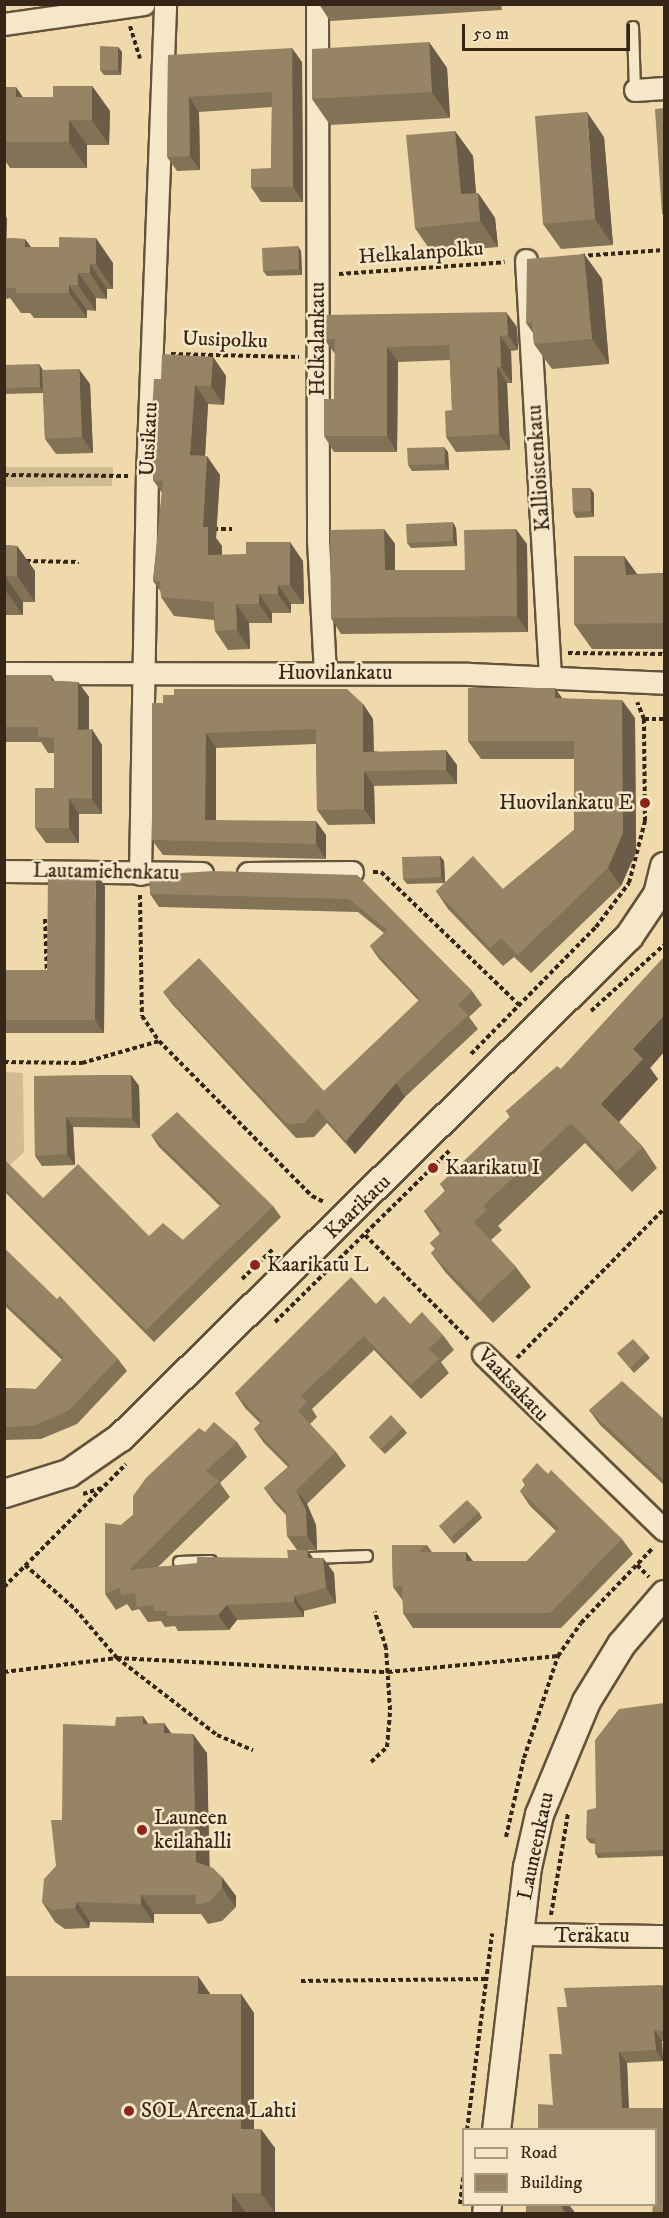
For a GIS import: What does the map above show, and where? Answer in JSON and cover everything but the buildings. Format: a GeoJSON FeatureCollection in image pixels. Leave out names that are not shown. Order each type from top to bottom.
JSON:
{"type":"FeatureCollection","features":[{"type":"Feature","properties":{"kind":"street"},"geometry":{"type":"LineString","coordinates":[[4,24],[144,4]]}},
{"type":"Feature","properties":{"kind":"street","name":"Uusikatu"},"geometry":{"type":"LineString","coordinates":[[140,874],[147,476],[165,4]]}},
{"type":"Feature","properties":{"kind":"street","name":"Helkalankatu"},"geometry":{"type":"LineString","coordinates":[[317,4],[317,275],[325,673]]}},
{"type":"Feature","properties":{"kind":"street"},"geometry":{"type":"LineString","coordinates":[[635,90],[664,88]]}},
{"type":"Feature","properties":{"kind":"street","name":"Kallioistenkatu"},"geometry":{"type":"LineString","coordinates":[[526,260],[550,676]]}},
{"type":"Feature","properties":{"kind":"street","name":"Huovilankatu"},"geometry":{"type":"LineString","coordinates":[[4,673],[550,676],[664,683]]}},
{"type":"Feature","properties":{"kind":"street","name":"Kaarikatu"},"geometry":{"type":"LineString","coordinates":[[4,1493],[68,1473],[128,1429],[628,937],[657,894],[664,866]]}},
{"type":"Feature","properties":{"kind":"street","name":"Lautamiehenkatu"},"geometry":{"type":"LineString","coordinates":[[4,871],[140,874],[352,872]]}},
{"type":"Feature","properties":{"kind":"street","name":"Vaaksakatu"},"geometry":{"type":"LineString","coordinates":[[483,1354],[664,1530]]}},
{"type":"Feature","properties":{"kind":"street","name":"Launeenkatu"},"geometry":{"type":"LineString","coordinates":[[496,2128],[519,1934],[539,1814],[558,1759],[621,1644],[664,1594]]}},
{"type":"Feature","properties":{"kind":"street","name":"Teräkatu"},"geometry":{"type":"LineString","coordinates":[[519,1934],[664,1936]]}},
{"type":"Feature","properties":{"kind":"lane"},"geometry":{"type":"LineString","coordinates":[[633,27],[635,90]]}},
{"type":"Feature","properties":{"kind":"lane"},"geometry":{"type":"LineString","coordinates":[[297,1558],[367,1556]]}},
{"type":"Feature","properties":{"kind":"lane"},"geometry":{"type":"LineString","coordinates":[[179,1562],[226,1560]]}},
{"type":"Feature","properties":{"kind":"path"},"geometry":{"type":"LineString","coordinates":[[572,257],[664,250]]}},
{"type":"Feature","properties":{"kind":"path","name":"Helkalanpolku"},"geometry":{"type":"LineString","coordinates":[[317,275],[526,260]]}},
{"type":"Feature","properties":{"kind":"path","name":"Uusipolku"},"geometry":{"type":"LineString","coordinates":[[153,353],[318,358]]}},
{"type":"Feature","properties":{"kind":"path"},"geometry":{"type":"LineString","coordinates":[[4,475],[147,476]]}},
{"type":"Feature","properties":{"kind":"path"},"geometry":{"type":"LineString","coordinates":[[210,529],[232,529]]}},
{"type":"Feature","properties":{"kind":"path"},"geometry":{"type":"LineString","coordinates":[[15,561],[80,562]]}},
{"type":"Feature","properties":{"kind":"path"},"geometry":{"type":"LineString","coordinates":[[462,1063],[596,927],[636,866],[645,821],[644,719],[629,680],[628,654]]}},
{"type":"Feature","properties":{"kind":"path"},"geometry":{"type":"LineString","coordinates":[[644,719],[664,719]]}},
{"type":"Feature","properties":{"kind":"path"},"geometry":{"type":"LineString","coordinates":[[352,872],[381,872],[519,1005]]}},
{"type":"Feature","properties":{"kind":"path"},"geometry":{"type":"LineString","coordinates":[[140,874],[142,1016],[159,1041],[312,1196],[324,1202]]}},
{"type":"Feature","properties":{"kind":"path"},"geometry":{"type":"LineString","coordinates":[[36,976],[47,976],[45,919]]}},
{"type":"Feature","properties":{"kind":"path"},"geometry":{"type":"LineString","coordinates":[[4,1062],[82,1063],[159,1041]]}},
{"type":"Feature","properties":{"kind":"path"},"geometry":{"type":"LineString","coordinates":[[316,1210],[332,1194]]}},
{"type":"Feature","properties":{"kind":"path"},"geometry":{"type":"LineString","coordinates":[[501,1374],[664,1209]]}},
{"type":"Feature","properties":{"kind":"path","name":"Vaaksakatu"},"geometry":{"type":"LineString","coordinates":[[367,1236],[483,1354]]}},
{"type":"Feature","properties":{"kind":"path"},"geometry":{"type":"LineString","coordinates":[[240,1282],[281,1241]]}},
{"type":"Feature","properties":{"kind":"path"},"geometry":{"type":"LineString","coordinates":[[25,1565],[75,1609],[117,1658],[217,1735],[253,1750]]}},
{"type":"Feature","properties":{"kind":"path"},"geometry":{"type":"LineString","coordinates":[[371,1762],[387,1747],[388,1672],[375,1612]]}},
{"type":"Feature","properties":{"kind":"path"},"geometry":{"type":"LineString","coordinates":[[4,1672],[117,1658],[388,1672],[558,1656]]}},
{"type":"Feature","properties":{"kind":"path"},"geometry":{"type":"LineString","coordinates":[[547,1936],[568,1807]]}},
{"type":"Feature","properties":{"kind":"path"},"geometry":{"type":"LineString","coordinates":[[301,1981],[486,1979]]}},
{"type":"Feature","properties":{"kind":"path"},"geometry":{"type":"LineString","coordinates":[[459,2214],[462,2187]]}},
{"type":"Feature","properties":{"kind":"shaded area"},"geometry":{"type":"Polygon","coordinates":[[[4,467],[113,467],[112,486],[5,487],[4,467]]]}},
{"type":"Feature","properties":{"kind":"shaded area"},"geometry":{"type":"Polygon","coordinates":[[[5,1072],[23,1073],[24,1152],[5,1170],[5,1072]]]}},
{"type":"Feature","properties":{"kind":"place","name":"Huovilankatu E"},"geometry":{"type":"Point","coordinates":[645,803]}},
{"type":"Feature","properties":{"kind":"place","name":"Kaarikatu I"},"geometry":{"type":"Point","coordinates":[433,1168]}},
{"type":"Feature","properties":{"kind":"place","name":"Kaarikatu L"},"geometry":{"type":"Point","coordinates":[255,1265]}},
{"type":"Feature","properties":{"kind":"place","name":"Launeen keilahalli"},"geometry":{"type":"Point","coordinates":[142,1830]}},
{"type":"Feature","properties":{"kind":"place","name":"SOL Areena Lahti"},"geometry":{"type":"Point","coordinates":[129,2111]}}]}
